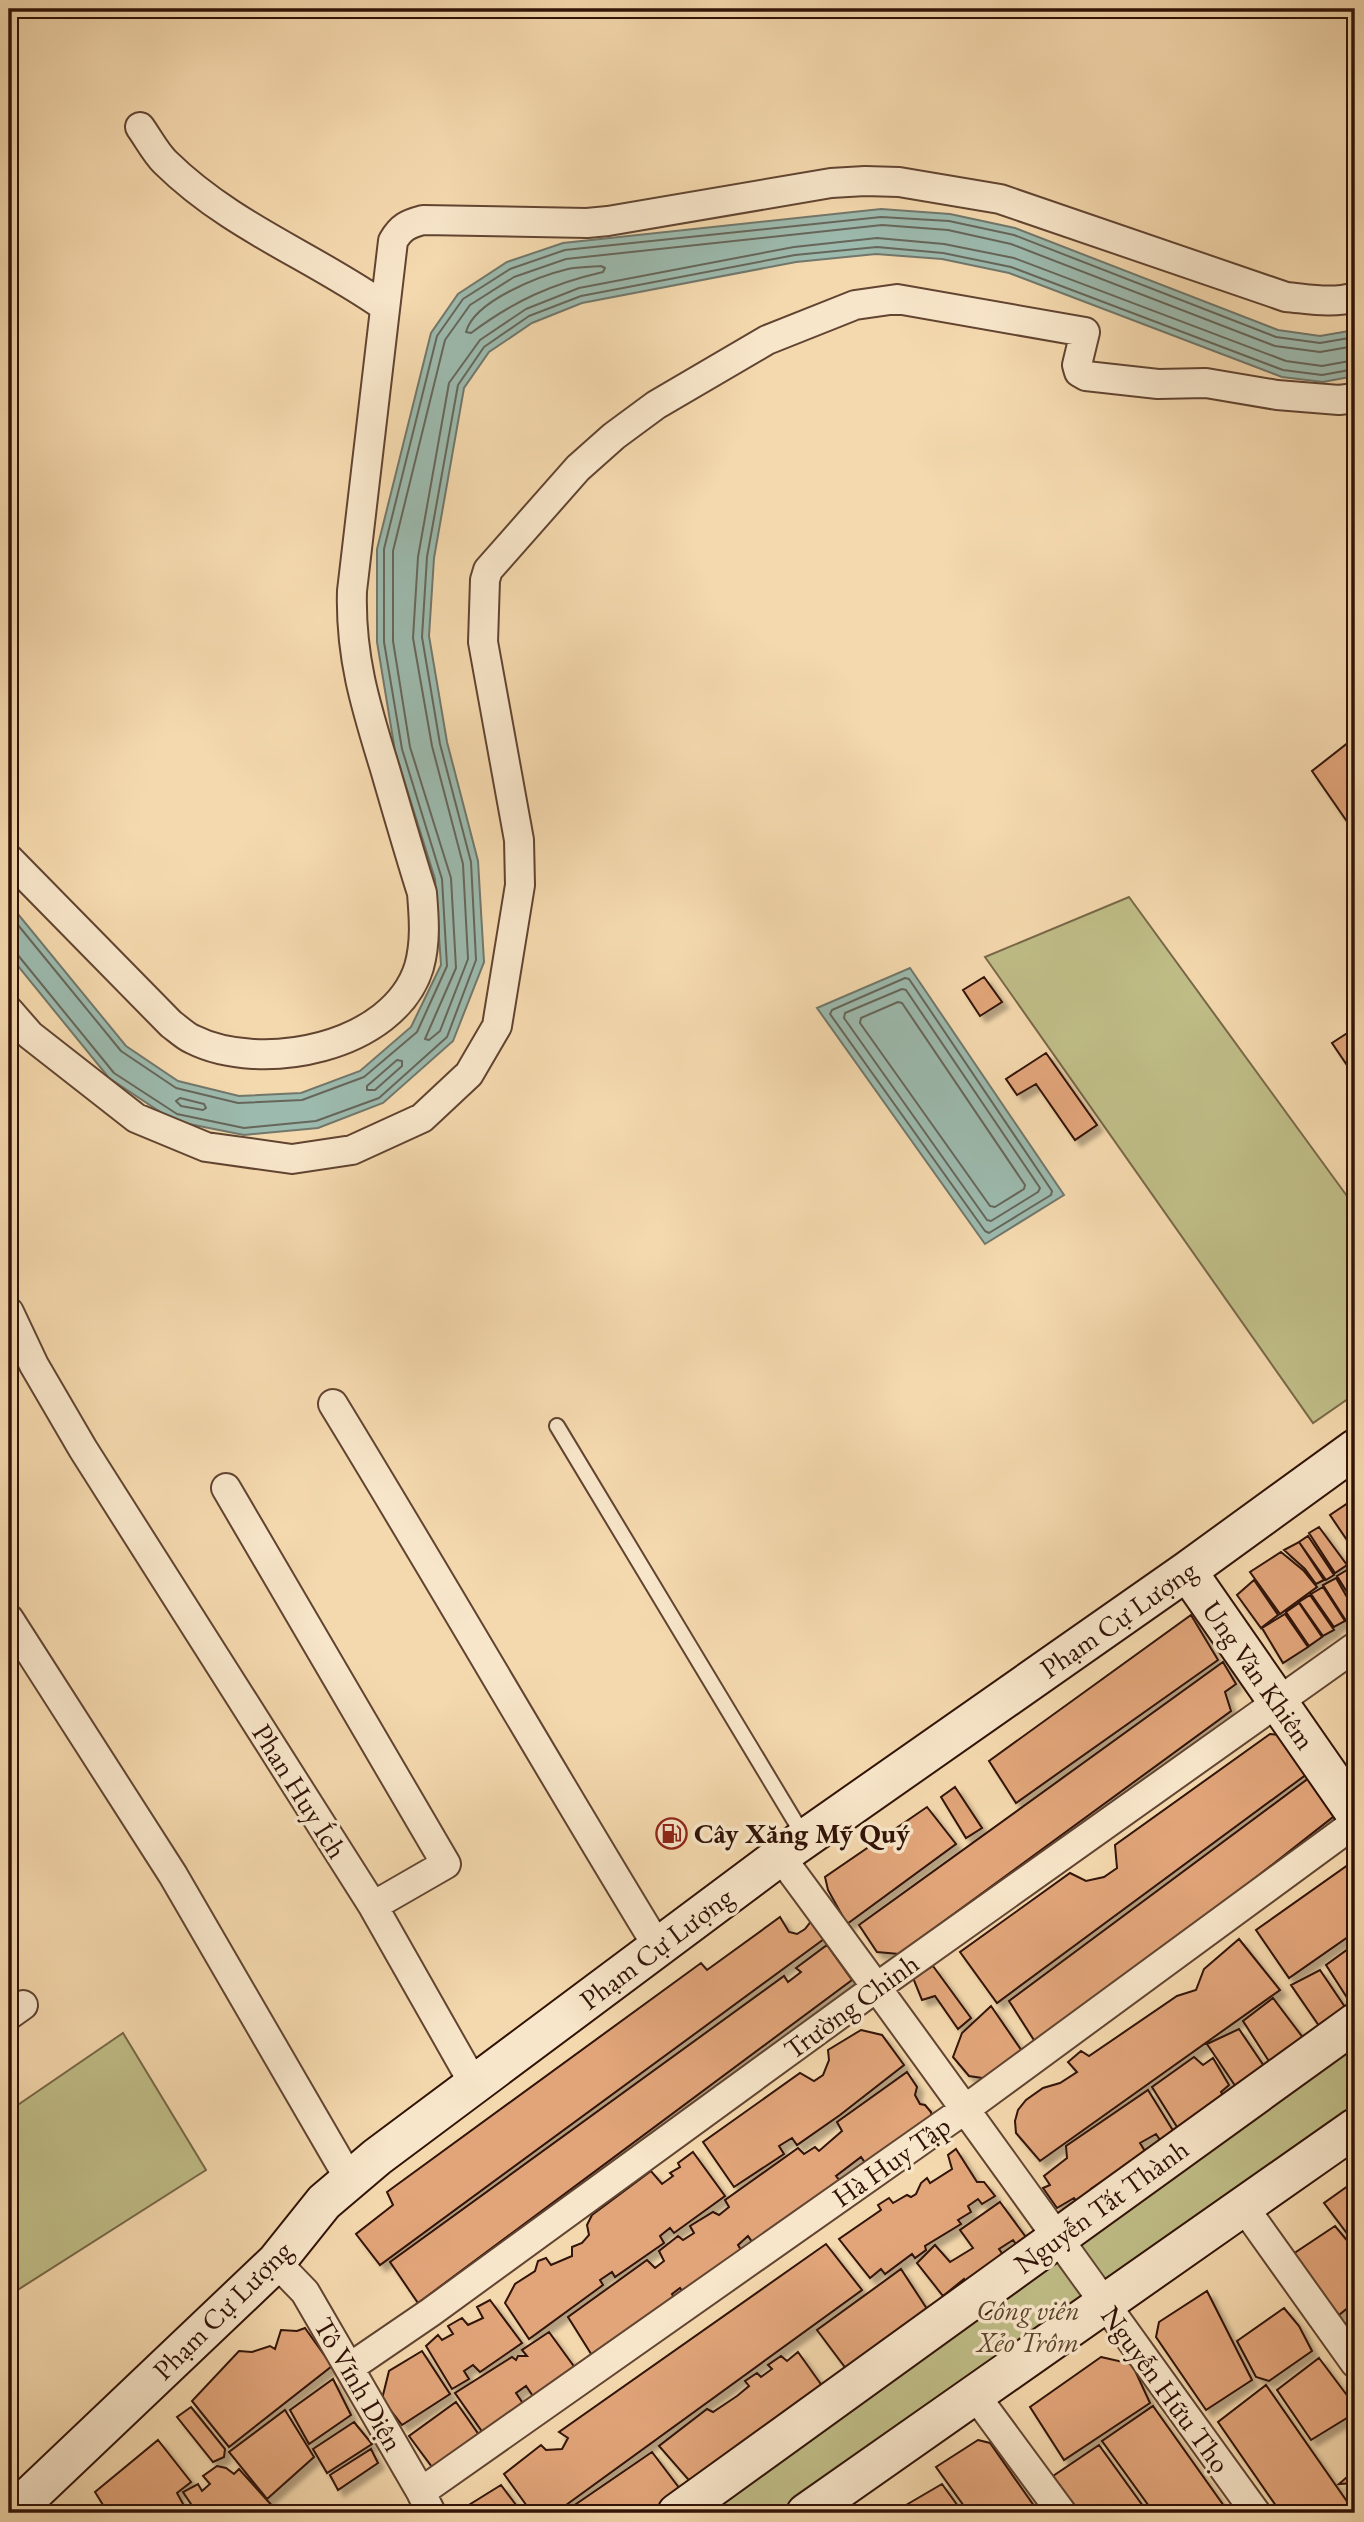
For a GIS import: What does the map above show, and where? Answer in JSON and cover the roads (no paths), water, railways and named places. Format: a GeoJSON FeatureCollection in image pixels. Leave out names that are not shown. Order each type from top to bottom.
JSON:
{"type":"FeatureCollection","features":[{"type":"Feature","properties":{"kind":"street"},"geometry":{"type":"LineString","coordinates":[[140,127],[163,160],[220,209],[290,252],[329,270],[385,307]]}},
{"type":"Feature","properties":{"kind":"street"},"geometry":{"type":"LineString","coordinates":[[9,859],[171,1024],[192,1040],[231,1052],[282,1054],[318,1048],[366,1030],[388,1012],[407,991],[418,969],[424,946],[422,893],[363,696],[351,622],[352,591],[393,242],[407,224],[423,220],[597,222],[831,183],[899,182],[1000,199],[1286,296],[1318,301],[1355,297]]}},
{"type":"Feature","properties":{"kind":"street"},"geometry":{"type":"LineString","coordinates":[[9,1011],[30,1035],[136,1118],[206,1147],[292,1159],[352,1150],[422,1118],[469,1074],[497,1026],[520,885],[519,840],[483,642],[485,580],[488,570],[578,468],[614,436],[656,405],[766,340],[855,305],[897,299],[1085,332],[1077,365],[1079,372],[1086,376],[1158,384],[1206,383],[1277,395],[1339,400],[1355,398]]}},
{"type":"Feature","properties":{"kind":"street","name":"Phan Huy Ích"},"geometry":{"type":"LineString","coordinates":[[9,1312],[34,1365],[83,1449],[373,1906],[474,2084]]}},
{"type":"Feature","properties":{"kind":"street"},"geometry":{"type":"LineString","coordinates":[[333,1404],[453,1600],[542,1756],[658,1947]]}},
{"type":"Feature","properties":{"kind":"street","name":"Phạm Cự Lượng"},"geometry":{"type":"LineString","coordinates":[[12,2513],[276,2262],[324,2202],[377,2157],[792,1847],[1187,1571],[1355,1449]]}},
{"type":"Feature","properties":{"kind":"street"},"geometry":{"type":"LineString","coordinates":[[226,1488],[446,1864],[373,1906]]}},
{"type":"Feature","properties":{"kind":"street","name":"Ung Văn Khiêm"},"geometry":{"type":"LineString","coordinates":[[1187,1571],[1355,1813]]}},
{"type":"Feature","properties":{"kind":"street"},"geometry":{"type":"LineString","coordinates":[[9,1619],[173,1875],[350,2180]]}},
{"type":"Feature","properties":{"kind":"street","name":"Trường Chinh"},"geometry":{"type":"LineString","coordinates":[[349,2368],[431,2312],[877,1987],[1355,1647]]}},
{"type":"Feature","properties":{"kind":"street","name":"Hà Huy Tập"},"geometry":{"type":"LineString","coordinates":[[426,2503],[1355,1823]]}},
{"type":"Feature","properties":{"kind":"street","name":"Nguyễn Hữu Thọ"},"geometry":{"type":"LineString","coordinates":[[792,1847],[877,1987],[1256,2513]]}},
{"type":"Feature","properties":{"kind":"street","name":"Nguyễn Tất Thành"},"geometry":{"type":"LineString","coordinates":[[677,2513],[1355,2023]]}},
{"type":"Feature","properties":{"kind":"street"},"geometry":{"type":"LineString","coordinates":[[806,2513],[1355,2128]]}},
{"type":"Feature","properties":{"kind":"street"},"geometry":{"type":"LineString","coordinates":[[1243,2206],[1355,2363]]}},
{"type":"Feature","properties":{"kind":"street","name":"Tô Vĩnh Diện"},"geometry":{"type":"LineString","coordinates":[[276,2262],[305,2292],[426,2503]]}},
{"type":"Feature","properties":{"kind":"street"},"geometry":{"type":"LineString","coordinates":[[975,2395],[1062,2513]]}},
{"type":"Feature","properties":{"kind":"lane"},"geometry":{"type":"LineString","coordinates":[[557,1426],[792,1847]]}},
{"type":"Feature","properties":{"kind":"water"},"geometry":{"type":"Polygon","coordinates":[[[881,209],[950,214],[1015,228],[1278,330],[1320,336],[1355,330],[1355,376],[1323,382],[1282,377],[1009,273],[942,259],[876,254],[796,262],[582,303],[532,323],[489,352],[464,388],[434,558],[429,636],[447,742],[478,861],[484,962],[453,1041],[383,1103],[318,1128],[244,1135],[174,1121],[109,1078],[9,955],[9,903],[126,1046],[178,1081],[239,1096],[301,1093],[360,1071],[411,1027],[441,965],[435,879],[395,751],[377,642],[377,549],[431,333],[458,294],[507,262],[563,243],[881,209]]]}},
{"type":"Feature","properties":{"kind":"water"},"geometry":{"type":"Polygon","coordinates":[[[910,968],[1064,1195],[985,1244],[817,1008],[910,968]]]}},
{"type":"Feature","properties":{"kind":"place","name":"Cây Xăng Mỹ Quý"},"geometry":{"type":"Point","coordinates":[671,1833]}},
{"type":"Feature","properties":{"kind":"park label","name":"Công viên Xẻo Trôm"},"geometry":{"type":"Point","coordinates":[1028,2326]}}]}
